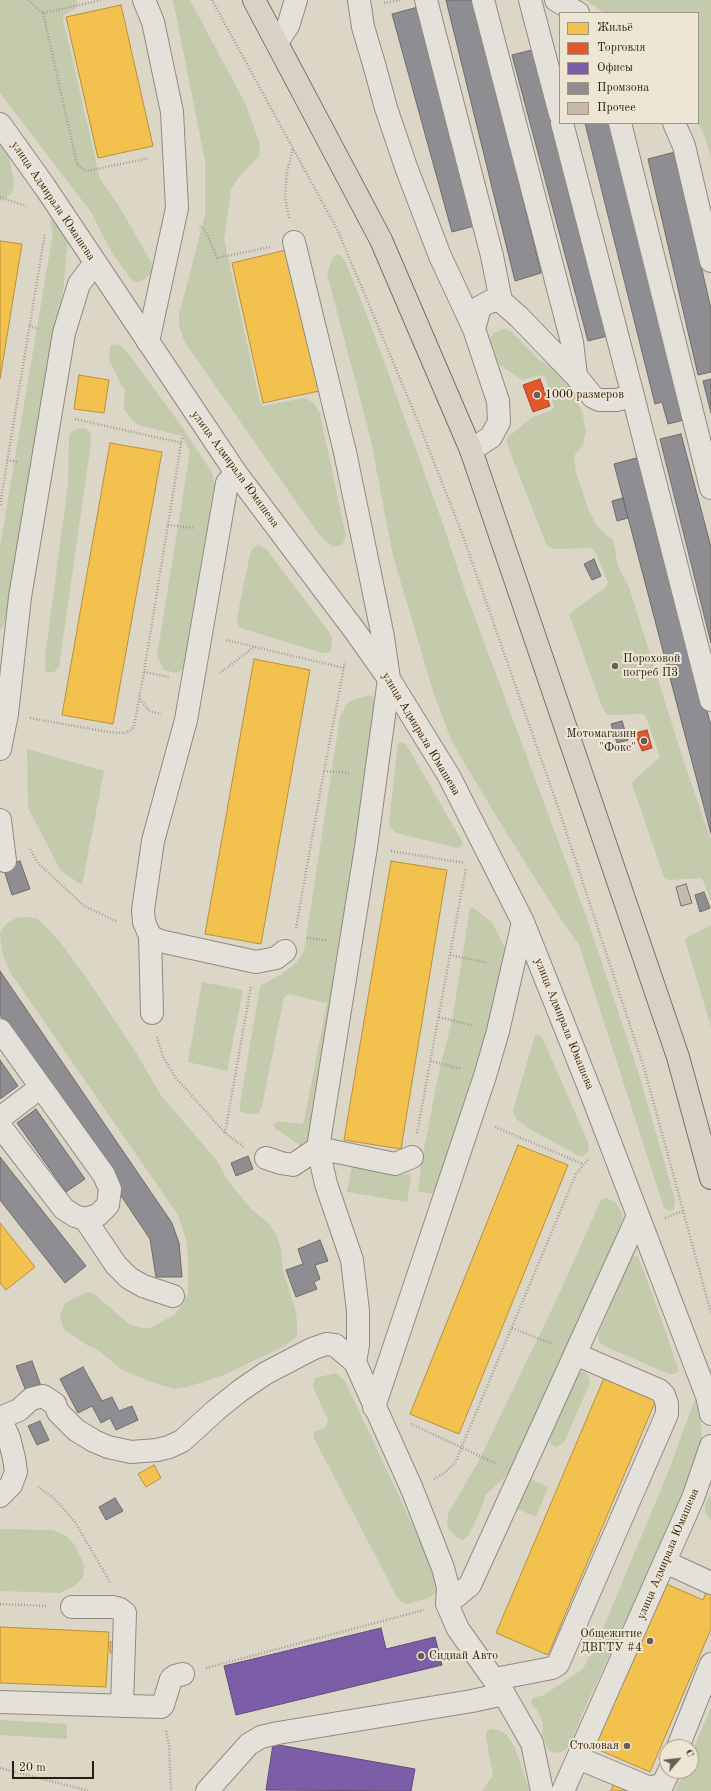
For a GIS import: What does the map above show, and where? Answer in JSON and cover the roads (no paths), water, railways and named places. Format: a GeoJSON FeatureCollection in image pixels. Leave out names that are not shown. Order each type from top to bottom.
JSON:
{"type":"FeatureCollection","features":[{"type":"Feature","properties":{"kind":"main road"},"geometry":{"type":"LineString","coordinates":[[254,0],[381,240],[471,450],[675,1050],[711,1178]]}},
{"type":"Feature","properties":{"kind":"street"},"geometry":{"type":"LineString","coordinates":[[144,0],[153,22],[172,112],[177,194],[175,218],[148,342]]}},
{"type":"Feature","properties":{"kind":"street"},"geometry":{"type":"LineString","coordinates":[[277,42],[288,26],[296,0]]}},
{"type":"Feature","properties":{"kind":"street"},"geometry":{"type":"LineString","coordinates":[[359,0],[363,27],[406,167],[440,256],[474,329],[498,401],[499,422],[491,436],[471,450]]}},
{"type":"Feature","properties":{"kind":"street"},"geometry":{"type":"LineString","coordinates":[[426,0],[492,256],[501,301],[519,317],[576,376],[593,397],[599,400],[616,400],[633,396]]}},
{"type":"Feature","properties":{"kind":"street"},"geometry":{"type":"LineString","coordinates":[[483,0],[572,342],[576,376]]}},
{"type":"Feature","properties":{"kind":"street"},"geometry":{"type":"LineString","coordinates":[[530,0],[559,110]]}},
{"type":"Feature","properties":{"kind":"street"},"geometry":{"type":"LineString","coordinates":[[556,0],[576,12]]}},
{"type":"Feature","properties":{"kind":"street","name":"улица Адмирала Юмашева"},"geometry":{"type":"LineString","coordinates":[[0,124],[45,187],[236,472],[389,679],[449,776],[523,922],[612,1147],[707,1396],[711,1414]]}},
{"type":"Feature","properties":{"kind":"street"},"geometry":{"type":"LineString","coordinates":[[562,124],[711,700]]}},
{"type":"Feature","properties":{"kind":"street"},"geometry":{"type":"LineString","coordinates":[[620,124],[711,488]]}},
{"type":"Feature","properties":{"kind":"street"},"geometry":{"type":"LineString","coordinates":[[674,124],[684,146],[711,261]]}},
{"type":"Feature","properties":{"kind":"street"},"geometry":{"type":"LineString","coordinates":[[286,244],[345,452],[383,637],[389,679],[366,847],[318,1148],[326,1184],[352,1260],[358,1311],[358,1345],[355,1362]]}},
{"type":"Feature","properties":{"kind":"street"},"geometry":{"type":"LineString","coordinates":[[3,731],[20,597],[64,333],[79,284],[95,263]]}},
{"type":"Feature","properties":{"kind":"street"},"geometry":{"type":"LineString","coordinates":[[474,329],[480,307],[491,301],[501,301]]}},
{"type":"Feature","properties":{"kind":"street"},"geometry":{"type":"LineString","coordinates":[[152,1013],[150,936],[144,922],[143,910],[153,841],[186,720],[228,483],[236,472]]}},
{"type":"Feature","properties":{"kind":"street"},"geometry":{"type":"LineString","coordinates":[[0,820],[5,861]]}},
{"type":"Feature","properties":{"kind":"street"},"geometry":{"type":"LineString","coordinates":[[374,1407],[485,1076],[514,968],[523,922]]}},
{"type":"Feature","properties":{"kind":"street"},"geometry":{"type":"LineString","coordinates":[[150,936],[160,941],[256,962],[276,958],[289,944]]}},
{"type":"Feature","properties":{"kind":"street"},"geometry":{"type":"LineString","coordinates":[[0,1030],[104,1176],[110,1189],[108,1205],[98,1214],[85,1219],[75,1216],[64,1209],[0,1126]]}},
{"type":"Feature","properties":{"kind":"street"},"geometry":{"type":"LineString","coordinates":[[0,1118],[41,1087]]}},
{"type":"Feature","properties":{"kind":"street"},"geometry":{"type":"LineString","coordinates":[[266,1158],[293,1165],[318,1148],[395,1164],[412,1157]]}},
{"type":"Feature","properties":{"kind":"street"},"geometry":{"type":"LineString","coordinates":[[447,1604],[470,1585],[638,1216]]}},
{"type":"Feature","properties":{"kind":"street"},"geometry":{"type":"LineString","coordinates":[[85,1219],[116,1265],[129,1278],[143,1286],[173,1296]]}},
{"type":"Feature","properties":{"kind":"street"},"geometry":{"type":"LineString","coordinates":[[0,1496],[11,1485],[16,1472],[9,1438],[0,1418],[19,1410],[31,1399],[43,1396],[55,1404],[58,1412],[76,1430],[94,1441],[108,1447],[131,1452],[157,1450],[182,1441],[216,1410],[241,1390],[271,1370],[312,1349],[326,1344],[335,1345],[355,1362],[412,1489],[443,1568],[448,1587],[447,1604],[458,1629],[477,1657],[500,1686],[532,1742],[542,1791]]}},
{"type":"Feature","properties":{"kind":"street"},"geometry":{"type":"LineString","coordinates":[[207,1791],[249,1744],[261,1737],[472,1701],[500,1686],[552,1668],[558,1664],[667,1414],[667,1404],[664,1395],[659,1390],[575,1354]]}},
{"type":"Feature","properties":{"kind":"street","name":"улица Адмирала Юмашева"},"geometry":{"type":"LineString","coordinates":[[563,1791],[693,1498],[711,1446]]}},
{"type":"Feature","properties":{"kind":"street"},"geometry":{"type":"LineString","coordinates":[[665,1562],[711,1583]]}},
{"type":"Feature","properties":{"kind":"street"},"geometry":{"type":"LineString","coordinates":[[72,1607],[113,1607],[120,1609],[124,1613],[122,1706]]}},
{"type":"Feature","properties":{"kind":"street"},"geometry":{"type":"LineString","coordinates":[[681,1739],[711,1664]]}},
{"type":"Feature","properties":{"kind":"street"},"geometry":{"type":"LineString","coordinates":[[0,1702],[161,1707],[164,1705],[171,1679],[175,1676],[183,1674]]}},
{"type":"Feature","properties":{"kind":"street"},"geometry":{"type":"LineString","coordinates":[[578,1758],[650,1788],[663,1784],[665,1779]]}},
{"type":"Feature","properties":{"kind":"place","name":"1000 размеров"},"geometry":{"type":"Point","coordinates":[537,395]}},
{"type":"Feature","properties":{"kind":"place","name":"Пороховой погреб П3"},"geometry":{"type":"Point","coordinates":[615,666]}},
{"type":"Feature","properties":{"kind":"place","name":"Мотомагазин \"Фокс\""},"geometry":{"type":"Point","coordinates":[644,741]}},
{"type":"Feature","properties":{"kind":"place","name":"Общежитие ДВГТУ #4"},"geometry":{"type":"Point","coordinates":[650,1641]}},
{"type":"Feature","properties":{"kind":"place","name":"Cидиай Авто"},"geometry":{"type":"Point","coordinates":[421,1656]}},
{"type":"Feature","properties":{"kind":"place","name":"Столовая"},"geometry":{"type":"Point","coordinates":[627,1746]}}]}
